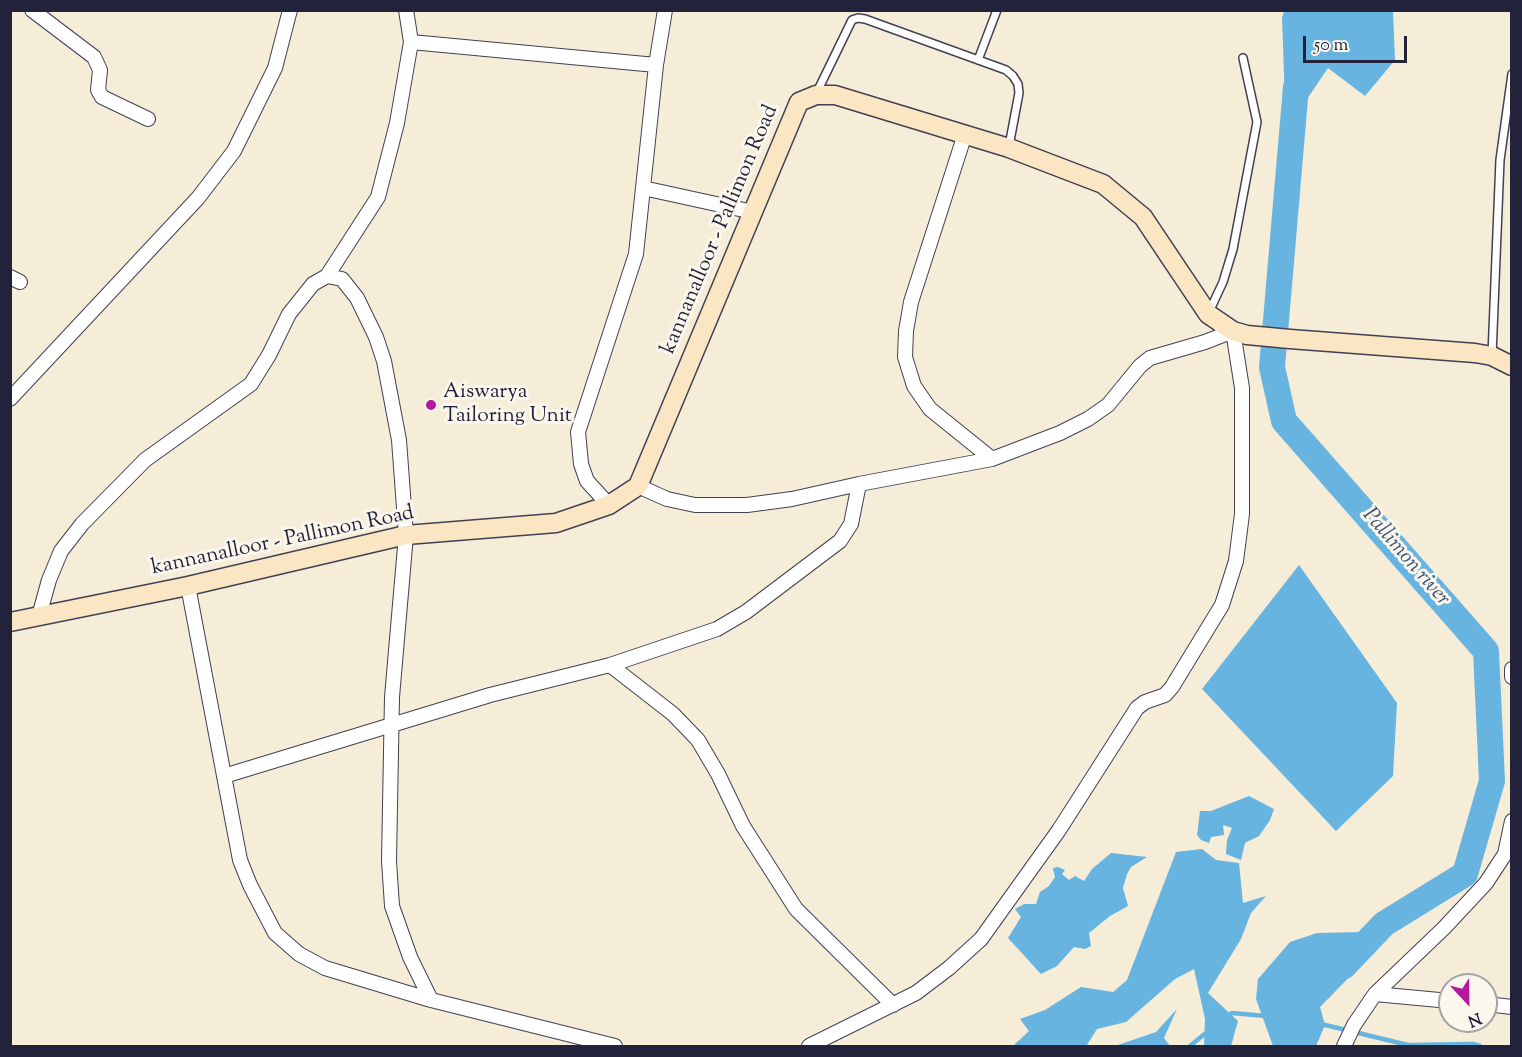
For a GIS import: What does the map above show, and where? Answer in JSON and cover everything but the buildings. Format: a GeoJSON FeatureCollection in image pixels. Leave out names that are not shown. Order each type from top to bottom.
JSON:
{"type":"FeatureCollection","features":[{"type":"Feature","properties":{"kind":"street"},"geometry":{"type":"LineString","coordinates":[[32,10],[94,57],[100,70],[98,90],[102,97],[148,119]]}},
{"type":"Feature","properties":{"kind":"street"},"geometry":{"type":"LineString","coordinates":[[10,399],[198,198],[234,152],[275,68],[290,10]]}},
{"type":"Feature","properties":{"kind":"street"},"geometry":{"type":"LineString","coordinates":[[39,616],[49,580],[61,551],[82,524],[145,460],[251,384],[269,355],[289,314],[313,284],[327,276],[378,196],[397,123],[411,42],[406,10]]}},
{"type":"Feature","properties":{"kind":"street"},"geometry":{"type":"LineString","coordinates":[[609,505],[587,481],[581,464],[578,432],[636,254],[656,64],[665,10]]}},
{"type":"Feature","properties":{"kind":"street"},"geometry":{"type":"LineString","coordinates":[[411,42],[656,64]]}},
{"type":"Feature","properties":{"kind":"street"},"geometry":{"type":"LineString","coordinates":[[816,95],[835,95],[1009,148],[1103,184],[1143,217],[1208,314],[1240,333]]}},
{"type":"Feature","properties":{"kind":"street","name":"kannanalloor - Pallimon Road"},"geometry":{"type":"LineString","coordinates":[[10,622],[188,586],[406,535],[556,523],[609,505],[638,486],[799,102],[816,95]]}},
{"type":"Feature","properties":{"kind":"street"},"geometry":{"type":"LineString","coordinates":[[965,135],[911,302],[906,331],[905,357],[914,386],[930,409],[992,459]]}},
{"type":"Feature","properties":{"kind":"street"},"geometry":{"type":"LineString","coordinates":[[643,188],[753,212]]}},
{"type":"Feature","properties":{"kind":"street"},"geometry":{"type":"LineString","coordinates":[[327,276],[342,279],[357,298],[376,337],[384,361],[399,441],[406,535],[392,697],[389,861],[392,906],[410,957],[430,1000]]}},
{"type":"Feature","properties":{"kind":"street"},"geometry":{"type":"LineString","coordinates":[[808,1047],[916,993],[949,968],[981,939],[1059,830],[1137,708],[1145,702],[1166,694],[1172,687],[1222,604],[1236,561],[1242,514],[1240,333]]}},
{"type":"Feature","properties":{"kind":"street"},"geometry":{"type":"LineString","coordinates":[[638,486],[666,499],[695,505],[736,505],[792,499],[992,459],[1060,433],[1088,419],[1108,405],[1140,366],[1150,358],[1240,333],[1492,356],[1512,366]]}},
{"type":"Feature","properties":{"kind":"street"},"geometry":{"type":"LineString","coordinates":[[224,776],[490,695],[610,665],[696,638],[717,629],[746,612],[840,541],[851,524],[859,484]]}},
{"type":"Feature","properties":{"kind":"street"},"geometry":{"type":"LineString","coordinates":[[188,586],[240,860],[275,933],[299,954],[325,968],[430,1000],[615,1047]]}},
{"type":"Feature","properties":{"kind":"street"},"geometry":{"type":"LineString","coordinates":[[610,665],[673,714],[698,740],[718,774],[742,826],[796,909],[893,1005]]}},
{"type":"Feature","properties":{"kind":"street"},"geometry":{"type":"LineString","coordinates":[[1512,669],[1512,677]]}},
{"type":"Feature","properties":{"kind":"street"},"geometry":{"type":"LineString","coordinates":[[1344,1047],[1354,1025],[1375,994],[1444,928],[1486,883],[1504,854],[1512,821]]}},
{"type":"Feature","properties":{"kind":"street"},"geometry":{"type":"LineString","coordinates":[[1375,994],[1438,1000]]}},
{"type":"Feature","properties":{"kind":"lane"},"geometry":{"type":"LineString","coordinates":[[978,60],[997,10]]}},
{"type":"Feature","properties":{"kind":"lane"},"geometry":{"type":"LineString","coordinates":[[816,95],[852,20],[858,18],[1006,70],[1013,76],[1018,84],[1019,93],[1009,148]]}},
{"type":"Feature","properties":{"kind":"lane"},"geometry":{"type":"LineString","coordinates":[[1208,314],[1223,282],[1233,249],[1257,122],[1243,58]]}},
{"type":"Feature","properties":{"kind":"lane"},"geometry":{"type":"LineString","coordinates":[[1492,356],[1500,160],[1512,74]]}},
{"type":"Feature","properties":{"kind":"water"},"geometry":{"type":"Polygon","coordinates":[[[1284,11],[1393,11],[1395,60],[1365,96],[1328,68],[1286,130],[1282,18],[1284,11]]]}},
{"type":"Feature","properties":{"kind":"water"},"geometry":{"type":"Polygon","coordinates":[[[1299,565],[1397,703],[1393,776],[1336,831],[1202,689],[1299,565]]]}},
{"type":"Feature","properties":{"kind":"water"},"geometry":{"type":"Polygon","coordinates":[[[1249,796],[1274,809],[1270,820],[1259,836],[1245,843],[1241,860],[1226,854],[1227,840],[1232,828],[1223,825],[1224,835],[1211,837],[1209,843],[1201,840],[1197,835],[1200,811],[1211,811],[1249,796]]]}},
{"type":"Feature","properties":{"kind":"water"},"geometry":{"type":"Polygon","coordinates":[[[1202,849],[1216,860],[1239,863],[1243,903],[1266,896],[1251,913],[1241,939],[1208,993],[1238,1021],[1231,1046],[1204,1046],[1205,1019],[1194,969],[1175,979],[1126,1022],[1097,1029],[1087,1045],[1097,1046],[1013,1046],[1029,1031],[1020,1019],[1045,1010],[1081,987],[1113,992],[1127,980],[1176,852],[1202,849]]]}},
{"type":"Feature","properties":{"kind":"water"},"geometry":{"type":"Polygon","coordinates":[[[1111,853],[1147,857],[1131,867],[1127,874],[1123,888],[1128,906],[1110,916],[1089,933],[1091,946],[1085,949],[1074,947],[1057,966],[1041,974],[1008,938],[1021,917],[1015,909],[1024,904],[1036,904],[1040,892],[1049,886],[1055,877],[1053,868],[1058,867],[1065,870],[1062,874],[1069,880],[1075,876],[1084,881],[1092,869],[1111,853]]]}},
{"type":"Feature","properties":{"kind":"water"},"geometry":{"type":"Polygon","coordinates":[[[1360,932],[1376,950],[1320,1007],[1325,1025],[1316,1046],[1273,1046],[1256,999],[1258,979],[1290,942],[1317,933],[1360,932]]]}},
{"type":"Feature","properties":{"kind":"water"},"geometry":{"type":"Polygon","coordinates":[[[1177,1009],[1164,1038],[1170,1046],[1115,1046],[1156,1032],[1177,1009]]]}},
{"type":"Feature","properties":{"kind":"waterway","name":"Pallimon river"},"geometry":{"type":"LineString","coordinates":[[1296,87],[1272,367],[1284,421],[1486,651],[1492,781],[1465,874],[1384,924],[1344,966]]}},
{"type":"Feature","properties":{"kind":"waterway"},"geometry":{"type":"LineString","coordinates":[[1228,1016],[1232,1013],[1266,1016]]}},
{"type":"Feature","properties":{"kind":"waterway"},"geometry":{"type":"LineString","coordinates":[[1321,1024],[1408,1045],[1473,1044],[1480,1046]]}},
{"type":"Feature","properties":{"kind":"waterway"},"geometry":{"type":"LineString","coordinates":[[1190,1046],[1207,1032]]}},
{"type":"Feature","properties":{"kind":"place","name":"Aiswarya Tailoring Unit"},"geometry":{"type":"Point","coordinates":[431,405]}}]}
